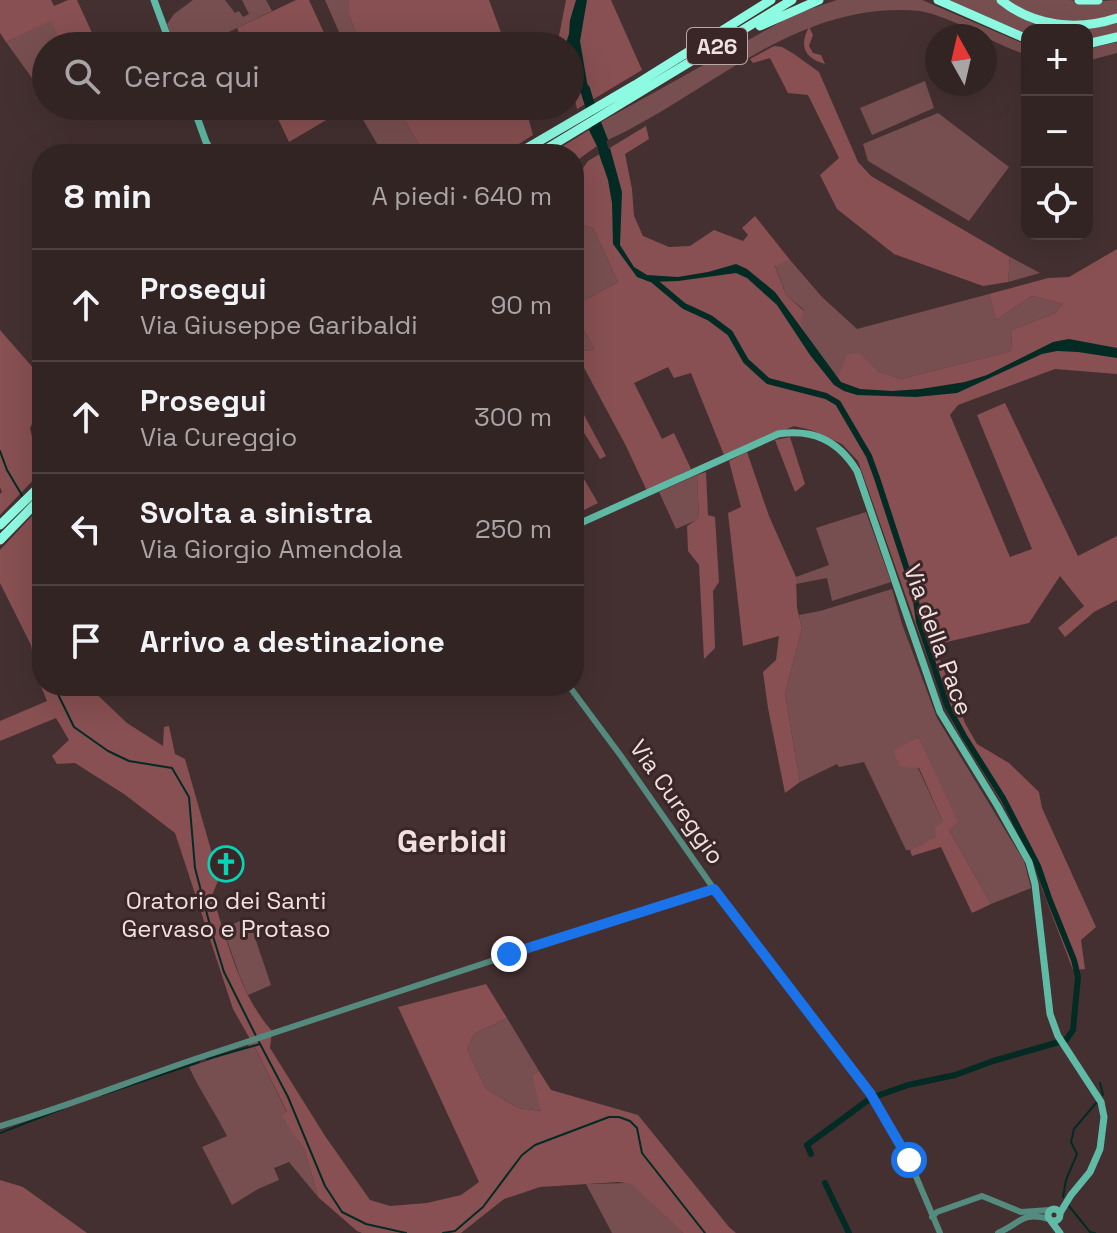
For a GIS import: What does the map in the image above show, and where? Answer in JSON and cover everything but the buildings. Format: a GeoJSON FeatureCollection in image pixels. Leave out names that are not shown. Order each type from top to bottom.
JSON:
{"type":"FeatureCollection","features":[{"type":"Feature","properties":{"kind":"highway","name":"A26"},"geometry":{"type":"LineString","coordinates":[[553,144],[771,0]]}},
{"type":"Feature","properties":{"kind":"highway","name":"A26"},"geometry":{"type":"LineString","coordinates":[[584,118],[792,0]]}},
{"type":"Feature","properties":{"kind":"highway"},"geometry":{"type":"LineString","coordinates":[[638,89],[760,25],[819,0]]}},
{"type":"Feature","properties":{"kind":"highway"},"geometry":{"type":"LineString","coordinates":[[938,0],[1021,36]]}},
{"type":"Feature","properties":{"kind":"highway"},"geometry":{"type":"LineString","coordinates":[[1001,0],[1024,14],[1062,26],[1096,24],[1117,18]]}},
{"type":"Feature","properties":{"kind":"highway"},"geometry":{"type":"LineString","coordinates":[[1079,0],[1098,0]]}},
{"type":"Feature","properties":{"kind":"highway"},"geometry":{"type":"LineString","coordinates":[[1093,43],[1117,37]]}},
{"type":"Feature","properties":{"kind":"highway","name":"A26"},"geometry":{"type":"LineString","coordinates":[[536,144],[580,120]]}},
{"type":"Feature","properties":{"kind":"highway"},"geometry":{"type":"LineString","coordinates":[[0,525],[32,494]]}},
{"type":"Feature","properties":{"kind":"highway"},"geometry":{"type":"LineString","coordinates":[[0,540],[32,507]]}},
{"type":"Feature","properties":{"kind":"main road"},"geometry":{"type":"LineString","coordinates":[[154,0],[166,32]]}},
{"type":"Feature","properties":{"kind":"main road"},"geometry":{"type":"LineString","coordinates":[[198,120],[207,144]]}},
{"type":"Feature","properties":{"kind":"main road","name":"Via della Pace"},"geometry":{"type":"LineString","coordinates":[[584,521],[778,434],[794,432],[817,436],[840,448],[848,457],[857,471],[940,712],[1029,862],[1035,884],[1050,1014],[1058,1036],[1101,1102],[1104,1117],[1100,1149],[1090,1172],[1054,1215]]}},
{"type":"Feature","properties":{"kind":"main road"},"geometry":{"type":"LineString","coordinates":[[1054,1215],[1060,1233]]}},
{"type":"Feature","properties":{"kind":"street","name":"Via Cureggio"},"geometry":{"type":"LineString","coordinates":[[576,696],[714,889],[871,1096],[909,1160],[940,1233]]}},
{"type":"Feature","properties":{"kind":"street"},"geometry":{"type":"LineString","coordinates":[[0,1126],[487,961],[714,889]]}},
{"type":"Feature","properties":{"kind":"street"},"geometry":{"type":"LineString","coordinates":[[932,1217],[937,1212],[982,1196],[1021,1212],[1054,1215]]}},
{"type":"Feature","properties":{"kind":"street"},"geometry":{"type":"LineString","coordinates":[[998,1233],[1029,1216],[1054,1215]]}},
{"type":"Feature","properties":{"kind":"shaded area"},"geometry":{"type":"Polygon","coordinates":[[[0,0],[51,0],[54,6],[77,0],[92,32],[56,32],[51,21],[6,42],[0,33],[0,0]]]}},
{"type":"Feature","properties":{"kind":"shaded area"},"geometry":{"type":"Polygon","coordinates":[[[193,0],[225,0],[235,13],[239,11],[243,17],[249,14],[242,0],[266,0],[272,11],[229,32],[170,32],[167,24],[174,14],[193,0]]]}},
{"type":"Feature","properties":{"kind":"shaded area"},"geometry":{"type":"Polygon","coordinates":[[[296,0],[309,0],[324,32],[239,32],[237,28],[296,0]]]}},
{"type":"Feature","properties":{"kind":"shaded area"},"geometry":{"type":"Polygon","coordinates":[[[325,0],[349,0],[349,15],[356,32],[339,32],[325,0]]]}},
{"type":"Feature","properties":{"kind":"shaded area"},"geometry":{"type":"Polygon","coordinates":[[[349,0],[489,0],[501,32],[356,32],[349,15],[349,0]]]}},
{"type":"Feature","properties":{"kind":"shaded area"},"geometry":{"type":"Polygon","coordinates":[[[566,0],[611,0],[642,70],[584,105],[584,32],[560,32],[566,0]]]}},
{"type":"Feature","properties":{"kind":"shaded area"},"geometry":{"type":"Polygon","coordinates":[[[837,0],[922,0],[978,24],[957,24],[920,11],[875,11],[833,20],[756,54],[646,121],[608,140],[601,122],[795,14],[837,0]]]}},
{"type":"Feature","properties":{"kind":"shaded area"},"geometry":{"type":"Polygon","coordinates":[[[943,0],[996,0],[1010,11],[1036,22],[1117,22],[1117,34],[1093,40],[1093,24],[1021,24],[1021,34],[943,0]]]}},
{"type":"Feature","properties":{"kind":"shaded area"},"geometry":{"type":"Polygon","coordinates":[[[1007,0],[1117,0],[1117,15],[1087,21],[1060,21],[1035,15],[1007,0]]]}},
{"type":"Feature","properties":{"kind":"shaded area"},"geometry":{"type":"Polygon","coordinates":[[[52,20],[57,32],[32,32],[32,78],[6,42],[52,20]]]}},
{"type":"Feature","properties":{"kind":"shaded area"},"geometry":{"type":"Polygon","coordinates":[[[809,27],[813,35],[809,46],[813,53],[821,55],[825,64],[812,58],[805,50],[804,40],[809,27]]]}},
{"type":"Feature","properties":{"kind":"shaded area"},"geometry":{"type":"Polygon","coordinates":[[[997,32],[1021,42],[1021,53],[997,43],[997,32]]]}},
{"type":"Feature","properties":{"kind":"shaded area"},"geometry":{"type":"Polygon","coordinates":[[[1117,42],[1117,53],[1093,59],[1093,48],[1117,42]]]}},
{"type":"Feature","properties":{"kind":"shaded area"},"geometry":{"type":"Polygon","coordinates":[[[774,46],[782,47],[819,72],[858,162],[871,176],[1010,257],[1008,282],[983,286],[894,254],[837,209],[820,175],[839,158],[808,95],[788,93],[770,58],[753,63],[750,59],[774,46]]]}},
{"type":"Feature","properties":{"kind":"shaded area"},"geometry":{"type":"Polygon","coordinates":[[[925,81],[925,96],[930,96],[934,108],[872,135],[860,108],[925,81]]]}},
{"type":"Feature","properties":{"kind":"shaded area"},"geometry":{"type":"Polygon","coordinates":[[[938,113],[1009,167],[969,221],[868,161],[863,144],[938,113]]]}},
{"type":"Feature","properties":{"kind":"shaded area"},"geometry":{"type":"Polygon","coordinates":[[[279,120],[326,120],[289,142],[279,120]]]}},
{"type":"Feature","properties":{"kind":"shaded area"},"geometry":{"type":"Polygon","coordinates":[[[363,120],[404,120],[419,144],[377,144],[363,120]]]}},
{"type":"Feature","properties":{"kind":"shaded area"},"geometry":{"type":"Polygon","coordinates":[[[404,120],[529,120],[533,135],[519,144],[419,144],[404,120]]]}},
{"type":"Feature","properties":{"kind":"shaded area"},"geometry":{"type":"Polygon","coordinates":[[[646,126],[649,139],[625,154],[634,216],[643,236],[669,247],[690,246],[714,230],[743,241],[748,235],[742,228],[755,216],[790,260],[775,266],[786,295],[804,311],[800,322],[817,356],[837,380],[847,355],[859,353],[877,371],[901,379],[1011,351],[1012,330],[1055,313],[1063,304],[1032,296],[996,320],[989,294],[1048,278],[1069,277],[1117,249],[1117,374],[1055,369],[958,405],[950,415],[1010,557],[1032,549],[977,415],[1005,403],[1078,556],[1117,536],[1117,600],[1094,612],[1065,637],[1058,628],[1084,606],[1060,576],[1029,623],[934,645],[965,723],[977,744],[1009,763],[1039,792],[1042,808],[1096,927],[1081,940],[1085,969],[1073,970],[1042,889],[1037,867],[945,707],[858,461],[842,444],[794,426],[724,455],[691,373],[674,378],[668,367],[634,383],[662,439],[674,433],[691,469],[647,491],[584,368],[584,351],[595,350],[584,330],[584,301],[618,282],[593,228],[584,225],[584,167],[588,161],[646,126]]]}},
{"type":"Feature","properties":{"kind":"shaded area"},"geometry":{"type":"Polygon","coordinates":[[[589,130],[597,146],[584,155],[584,144],[566,144],[589,130]]]}},
{"type":"Feature","properties":{"kind":"shaded area"},"geometry":{"type":"Polygon","coordinates":[[[584,225],[593,228],[618,282],[584,301],[584,225]]]}},
{"type":"Feature","properties":{"kind":"shaded area"},"geometry":{"type":"Polygon","coordinates":[[[1010,257],[1040,273],[1008,282],[1010,257]]]}},
{"type":"Feature","properties":{"kind":"shaded area"},"geometry":{"type":"Polygon","coordinates":[[[790,260],[822,297],[857,329],[989,294],[996,320],[1032,296],[1063,304],[1055,313],[1012,330],[1011,351],[901,379],[877,371],[837,381],[817,356],[799,322],[804,310],[786,295],[775,265],[790,260]]]}},
{"type":"Feature","properties":{"kind":"shaded area"},"geometry":{"type":"Polygon","coordinates":[[[0,330],[32,367],[32,481],[0,515],[0,330]]]}},
{"type":"Feature","properties":{"kind":"shaded area"},"geometry":{"type":"Polygon","coordinates":[[[584,330],[595,350],[584,351],[584,330]]]}},
{"type":"Feature","properties":{"kind":"shaded area"},"geometry":{"type":"Polygon","coordinates":[[[584,415],[606,456],[600,459],[584,433],[584,415]]]}},
{"type":"Feature","properties":{"kind":"shaded area"},"geometry":{"type":"Polygon","coordinates":[[[790,437],[805,484],[795,492],[775,440],[790,437]]]}},
{"type":"Feature","properties":{"kind":"shaded area"},"geometry":{"type":"Polygon","coordinates":[[[747,452],[769,516],[796,577],[797,608],[802,628],[785,694],[800,782],[785,793],[763,672],[776,660],[779,636],[743,646],[728,513],[741,507],[729,461],[747,452]]]}},
{"type":"Feature","properties":{"kind":"shaded area"},"geometry":{"type":"Polygon","coordinates":[[[706,472],[708,515],[715,517],[719,582],[713,591],[715,648],[704,659],[699,565],[688,551],[687,526],[699,518],[697,475],[706,472]]]}},
{"type":"Feature","properties":{"kind":"shaded area"},"geometry":{"type":"Polygon","coordinates":[[[697,475],[699,519],[676,529],[659,492],[697,475]]]}},
{"type":"Feature","properties":{"kind":"shaded area"},"geometry":{"type":"Polygon","coordinates":[[[584,479],[598,503],[584,510],[584,479]]]}},
{"type":"Feature","properties":{"kind":"shaded area"},"geometry":{"type":"Polygon","coordinates":[[[866,512],[891,582],[832,601],[827,578],[796,584],[796,577],[829,565],[816,528],[866,512]]]}},
{"type":"Feature","properties":{"kind":"shaded area"},"geometry":{"type":"Polygon","coordinates":[[[32,516],[32,651],[0,583],[0,550],[32,516]]]}},
{"type":"Feature","properties":{"kind":"shaded area"},"geometry":{"type":"Polygon","coordinates":[[[892,589],[937,718],[1024,861],[1031,888],[991,904],[949,830],[918,737],[893,752],[918,768],[943,822],[937,837],[910,850],[906,850],[864,762],[839,767],[837,764],[800,782],[785,694],[802,628],[799,615],[892,589]]]}},
{"type":"Feature","properties":{"kind":"shaded area"},"geometry":{"type":"Polygon","coordinates":[[[45,696],[99,696],[127,723],[163,746],[164,727],[169,726],[175,754],[185,759],[213,857],[218,881],[212,895],[243,984],[272,1031],[270,1048],[325,1136],[370,1200],[390,1206],[427,1203],[461,1195],[479,1182],[398,1007],[486,984],[507,1018],[474,1034],[467,1049],[486,1089],[518,1108],[541,1111],[532,1075],[539,1071],[551,1090],[638,1115],[736,1233],[683,1233],[632,1184],[618,1182],[540,1187],[504,1199],[461,1233],[357,1231],[318,1197],[305,1151],[282,1116],[287,1112],[255,1047],[248,1047],[250,1039],[233,1009],[175,833],[124,794],[75,763],[57,764],[52,756],[69,740],[56,718],[0,741],[0,721],[47,701],[45,696]]]}},
{"type":"Feature","properties":{"kind":"shaded area"},"geometry":{"type":"Polygon","coordinates":[[[918,737],[958,822],[949,830],[991,904],[972,913],[941,847],[912,856],[910,850],[936,837],[935,828],[943,822],[919,768],[900,766],[893,751],[918,737]]]}},
{"type":"Feature","properties":{"kind":"shaded area"},"geometry":{"type":"Polygon","coordinates":[[[248,917],[271,985],[248,995],[223,929],[248,917]]]}},
{"type":"Feature","properties":{"kind":"shaded area"},"geometry":{"type":"Polygon","coordinates":[[[507,1018],[539,1071],[532,1075],[542,1111],[518,1108],[486,1089],[467,1049],[474,1034],[507,1018]]]}},
{"type":"Feature","properties":{"kind":"shaded area"},"geometry":{"type":"Polygon","coordinates":[[[255,1047],[287,1113],[283,1116],[305,1151],[318,1197],[289,1162],[274,1168],[279,1180],[232,1205],[202,1147],[227,1136],[189,1067],[255,1047]]]}},
{"type":"Feature","properties":{"kind":"shaded area"},"geometry":{"type":"Polygon","coordinates":[[[0,1180],[23,1187],[87,1233],[0,1233],[0,1180]]]}},
{"type":"Feature","properties":{"kind":"shaded area"},"geometry":{"type":"Polygon","coordinates":[[[632,1183],[683,1233],[612,1233],[586,1184],[632,1183]]]}},
{"type":"Feature","properties":{"kind":"water"},"geometry":{"type":"Polygon","coordinates":[[[576,0],[587,0],[582,32],[569,32],[576,0]]]}},
{"type":"Feature","properties":{"kind":"water"},"geometry":{"type":"Polygon","coordinates":[[[584,65],[590,100],[585,103],[584,101],[584,65]]]}},
{"type":"Feature","properties":{"kind":"water"},"geometry":{"type":"Polygon","coordinates":[[[601,122],[608,140],[597,146],[589,130],[601,122]]]}},
{"type":"Feature","properties":{"kind":"water"},"geometry":{"type":"Polygon","coordinates":[[[610,148],[622,192],[620,245],[634,267],[647,275],[678,277],[736,264],[747,269],[775,292],[841,382],[860,389],[892,391],[965,382],[987,375],[1053,342],[1069,339],[1117,348],[1117,358],[1078,352],[1042,354],[957,393],[916,397],[857,395],[844,391],[834,385],[810,355],[777,305],[747,278],[736,273],[678,281],[650,282],[637,277],[613,244],[612,203],[599,154],[610,148]]]}},
{"type":"Feature","properties":{"kind":"waterway"},"geometry":{"type":"LineString","coordinates":[[585,89],[607,161]]}},
{"type":"Feature","properties":{"kind":"waterway"},"geometry":{"type":"LineString","coordinates":[[653,280],[684,306],[710,318],[730,333],[746,361],[768,381],[826,396],[838,403],[869,456],[877,478],[947,705],[1003,798],[1038,866],[1078,977],[1073,1030],[1066,1040],[871,1098],[807,1145],[811,1154]]}},
{"type":"Feature","properties":{"kind":"waterway"},"geometry":{"type":"LineString","coordinates":[[0,451],[23,497]]}},
{"type":"Feature","properties":{"kind":"waterway"},"geometry":{"type":"LineString","coordinates":[[59,696],[74,727],[108,751],[129,761],[172,768],[189,797],[195,868],[212,933],[224,972],[256,1036]]}},
{"type":"Feature","properties":{"kind":"waterway"},"geometry":{"type":"LineString","coordinates":[[259,1042],[288,1097],[325,1186],[342,1212],[366,1224],[406,1233]]}},
{"type":"Feature","properties":{"kind":"waterway"},"geometry":{"type":"LineString","coordinates":[[207,1059],[260,1044]]}},
{"type":"Feature","properties":{"kind":"waterway"},"geometry":{"type":"LineString","coordinates":[[102,1095],[199,1062]]}},
{"type":"Feature","properties":{"kind":"waterway"},"geometry":{"type":"LineString","coordinates":[[1100,1083],[1103,1095]]}},
{"type":"Feature","properties":{"kind":"waterway"},"geometry":{"type":"LineString","coordinates":[[1063,1197],[1066,1180],[1077,1154],[1071,1142],[1074,1129],[1096,1103]]}},
{"type":"Feature","properties":{"kind":"waterway"},"geometry":{"type":"LineString","coordinates":[[0,1133],[62,1109]]}},
{"type":"Feature","properties":{"kind":"waterway"},"geometry":{"type":"LineString","coordinates":[[443,1233],[455,1231],[483,1207],[522,1155],[535,1145],[609,1117],[630,1121],[637,1128],[642,1153],[705,1233]]}},
{"type":"Feature","properties":{"kind":"waterway"},"geometry":{"type":"LineString","coordinates":[[825,1183],[849,1233]]}},
{"type":"Feature","properties":{"kind":"waterway"},"geometry":{"type":"LineString","coordinates":[[1069,1206],[1090,1232],[1095,1233]]}},
{"type":"Feature","properties":{"kind":"place","name":"Oratorio dei Santi Gervaso e Protaso"},"geometry":{"type":"Point","coordinates":[226,864]}},
{"type":"Feature","properties":{"kind":"district","name":"Gerbidi"},"geometry":{"type":"Point","coordinates":[452,841]}},
{"type":"Feature","properties":{"kind":"route"},"geometry":{"type":"LineString","coordinates":[[509,954],[714,889],[870,1093],[909,1160]]}}]}
